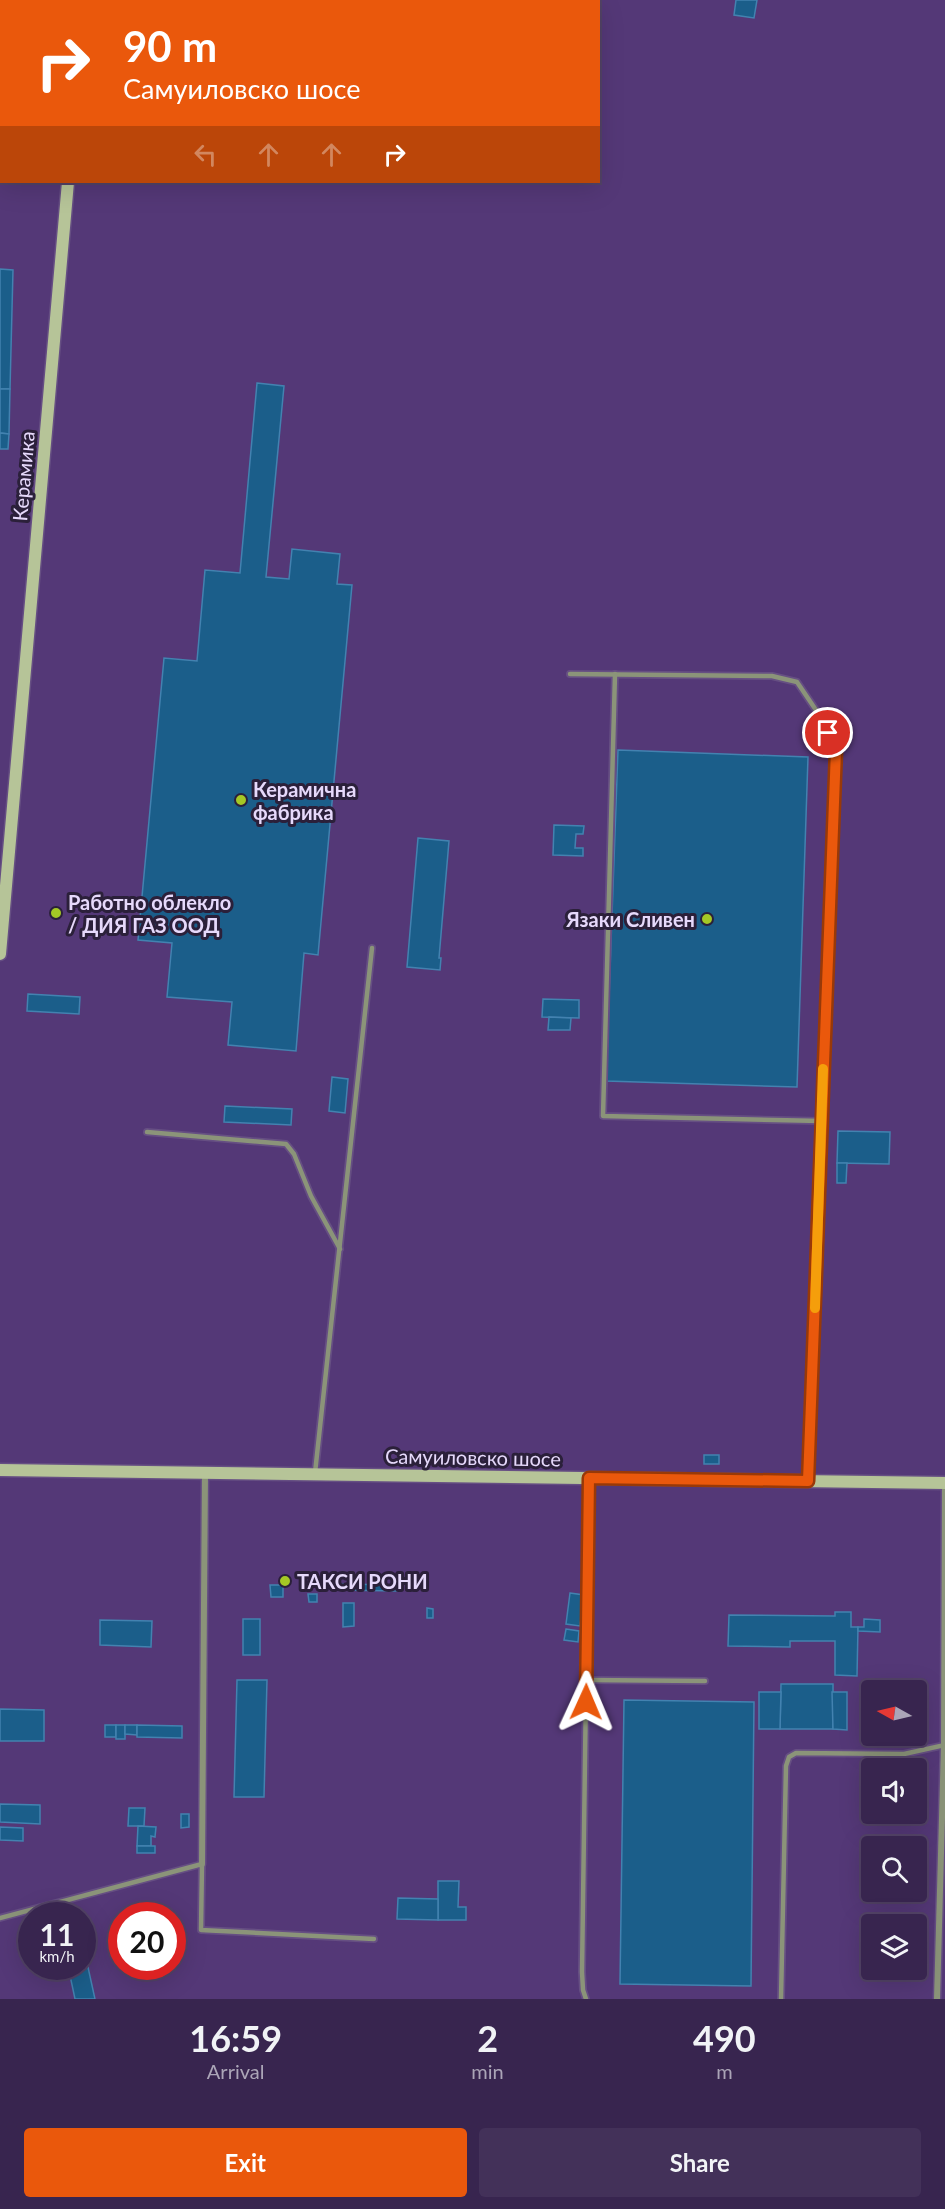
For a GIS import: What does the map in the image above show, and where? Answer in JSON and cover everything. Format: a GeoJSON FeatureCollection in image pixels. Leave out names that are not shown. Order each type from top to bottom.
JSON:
{"type":"FeatureCollection","features":[{"type":"Feature","properties":{"kind":"street","name":"Керамика"},"geometry":{"type":"LineString","coordinates":[[0,954],[68,183]]}},
{"type":"Feature","properties":{"kind":"street","name":"Самуиловско шосе"},"geometry":{"type":"LineString","coordinates":[[0,1470],[945,1483]]}},
{"type":"Feature","properties":{"kind":"street"},"geometry":{"type":"LineString","coordinates":[[202,1864],[205,1473]]}},
{"type":"Feature","properties":{"kind":"street"},"geometry":{"type":"LineString","coordinates":[[938,1999],[945,1744],[945,1490]]}},
{"type":"Feature","properties":{"kind":"lane"},"geometry":{"type":"LineString","coordinates":[[570,674],[772,675],[797,682],[820,716],[836,750],[808,1481]]}},
{"type":"Feature","properties":{"kind":"lane"},"geometry":{"type":"LineString","coordinates":[[615,674],[603,1116],[822,1121]]}},
{"type":"Feature","properties":{"kind":"lane"},"geometry":{"type":"LineString","coordinates":[[315,1474],[372,948]]}},
{"type":"Feature","properties":{"kind":"lane"},"geometry":{"type":"LineString","coordinates":[[147,1132],[286,1144],[294,1154],[311,1196],[340,1249]]}},
{"type":"Feature","properties":{"kind":"lane"},"geometry":{"type":"LineString","coordinates":[[586,1999],[582,1972],[589,1478]]}},
{"type":"Feature","properties":{"kind":"lane"},"geometry":{"type":"LineString","coordinates":[[586,1680],[705,1682]]}},
{"type":"Feature","properties":{"kind":"lane"},"geometry":{"type":"LineString","coordinates":[[780,1999],[786,1766],[789,1757],[796,1753],[904,1754],[945,1744]]}},
{"type":"Feature","properties":{"kind":"lane"},"geometry":{"type":"LineString","coordinates":[[0,1918],[202,1864],[201,1930],[374,1939]]}},
{"type":"Feature","properties":{"kind":"shaded area"},"geometry":{"type":"Polygon","coordinates":[[[600,0],[945,0],[945,1999],[0,1999],[0,183],[600,183],[600,0]]]}},
{"type":"Feature","properties":{"kind":"building"},"geometry":{"type":"Polygon","coordinates":[[[736,0],[757,0],[754,18],[734,15],[736,0]]]}},
{"type":"Feature","properties":{"kind":"building"},"geometry":{"type":"Polygon","coordinates":[[[0,269],[13,270],[10,389],[0,389],[0,269]]]}},
{"type":"Feature","properties":{"kind":"building","name":"Керамична фабрика"},"geometry":{"type":"Polygon","coordinates":[[[257,383],[284,386],[266,577],[289,579],[292,549],[340,554],[337,584],[352,585],[318,955],[304,953],[296,1051],[228,1045],[232,1002],[167,997],[172,943],[138,940],[164,658],[197,661],[205,570],[240,573],[257,383]]]}},
{"type":"Feature","properties":{"kind":"building"},"geometry":{"type":"Polygon","coordinates":[[[0,389],[10,389],[9,434],[0,433],[0,389]]]}},
{"type":"Feature","properties":{"kind":"building"},"geometry":{"type":"Polygon","coordinates":[[[0,433],[9,434],[8,449],[0,449],[0,433]]]}},
{"type":"Feature","properties":{"kind":"building","name":"Язаки Сливен"},"geometry":{"type":"Polygon","coordinates":[[[618,750],[808,757],[797,1087],[606,1081],[618,750]]]}},
{"type":"Feature","properties":{"kind":"building"},"geometry":{"type":"Polygon","coordinates":[[[554,825],[584,826],[583,834],[576,834],[575,848],[583,848],[583,856],[553,855],[554,825]]]}},
{"type":"Feature","properties":{"kind":"building"},"geometry":{"type":"Polygon","coordinates":[[[418,838],[449,841],[439,958],[441,958],[440,970],[407,967],[418,838]]]}},
{"type":"Feature","properties":{"kind":"building"},"geometry":{"type":"Polygon","coordinates":[[[28,994],[80,997],[79,1014],[27,1011],[28,994]]]}},
{"type":"Feature","properties":{"kind":"building"},"geometry":{"type":"Polygon","coordinates":[[[543,999],[579,1000],[579,1018],[542,1017],[543,999]]]}},
{"type":"Feature","properties":{"kind":"building"},"geometry":{"type":"Polygon","coordinates":[[[549,1017],[571,1018],[570,1030],[548,1030],[549,1017]]]}},
{"type":"Feature","properties":{"kind":"building"},"geometry":{"type":"Polygon","coordinates":[[[332,1077],[348,1079],[345,1113],[329,1111],[332,1077]]]}},
{"type":"Feature","properties":{"kind":"building"},"geometry":{"type":"Polygon","coordinates":[[[225,1106],[292,1109],[291,1125],[224,1122],[225,1106]]]}},
{"type":"Feature","properties":{"kind":"building"},"geometry":{"type":"Polygon","coordinates":[[[838,1131],[890,1132],[889,1164],[837,1163],[838,1131]]]}},
{"type":"Feature","properties":{"kind":"building"},"geometry":{"type":"Polygon","coordinates":[[[837,1163],[847,1163],[846,1183],[837,1183],[837,1163]]]}},
{"type":"Feature","properties":{"kind":"building"},"geometry":{"type":"Polygon","coordinates":[[[704,1455],[719,1455],[719,1464],[704,1464],[704,1455]]]}},
{"type":"Feature","properties":{"kind":"building"},"geometry":{"type":"Polygon","coordinates":[[[342,1584],[397,1585],[397,1591],[341,1590],[342,1584]]]}},
{"type":"Feature","properties":{"kind":"building"},"geometry":{"type":"Polygon","coordinates":[[[270,1585],[283,1585],[283,1597],[271,1597],[270,1585]]]}},
{"type":"Feature","properties":{"kind":"building"},"geometry":{"type":"Polygon","coordinates":[[[570,1593],[584,1595],[580,1626],[566,1624],[570,1593]]]}},
{"type":"Feature","properties":{"kind":"building"},"geometry":{"type":"Polygon","coordinates":[[[308,1594],[317,1594],[317,1602],[309,1602],[308,1594]]]}},
{"type":"Feature","properties":{"kind":"building"},"geometry":{"type":"Polygon","coordinates":[[[343,1603],[354,1603],[354,1626],[343,1627],[343,1603]]]}},
{"type":"Feature","properties":{"kind":"building"},"geometry":{"type":"Polygon","coordinates":[[[427,1608],[433,1609],[433,1618],[427,1618],[427,1608]]]}},
{"type":"Feature","properties":{"kind":"building"},"geometry":{"type":"Polygon","coordinates":[[[835,1612],[851,1612],[851,1627],[858,1627],[857,1676],[835,1675],[835,1641],[790,1641],[790,1647],[728,1646],[729,1615],[835,1616],[835,1612]]]}},
{"type":"Feature","properties":{"kind":"building"},"geometry":{"type":"Polygon","coordinates":[[[243,1619],[260,1619],[260,1655],[243,1655],[243,1619]]]}},
{"type":"Feature","properties":{"kind":"building"},"geometry":{"type":"Polygon","coordinates":[[[864,1619],[880,1620],[880,1632],[858,1631],[858,1627],[864,1627],[864,1619]]]}},
{"type":"Feature","properties":{"kind":"building"},"geometry":{"type":"Polygon","coordinates":[[[100,1620],[152,1621],[151,1647],[100,1645],[100,1620]]]}},
{"type":"Feature","properties":{"kind":"building"},"geometry":{"type":"Polygon","coordinates":[[[566,1629],[579,1631],[578,1642],[564,1640],[566,1629]]]}},
{"type":"Feature","properties":{"kind":"building"},"geometry":{"type":"Polygon","coordinates":[[[237,1680],[267,1680],[264,1797],[234,1797],[237,1680]]]}},
{"type":"Feature","properties":{"kind":"building"},"geometry":{"type":"Polygon","coordinates":[[[781,1684],[833,1684],[833,1729],[780,1729],[781,1684]]]}},
{"type":"Feature","properties":{"kind":"building"},"geometry":{"type":"Polygon","coordinates":[[[759,1692],[781,1692],[780,1729],[759,1729],[759,1692]]]}},
{"type":"Feature","properties":{"kind":"building"},"geometry":{"type":"Polygon","coordinates":[[[832,1692],[847,1692],[847,1730],[833,1729],[832,1692]]]}},
{"type":"Feature","properties":{"kind":"building"},"geometry":{"type":"Polygon","coordinates":[[[624,1700],[754,1702],[751,1986],[620,1984],[624,1700]]]}},
{"type":"Feature","properties":{"kind":"building"},"geometry":{"type":"Polygon","coordinates":[[[0,1709],[44,1710],[44,1741],[0,1741],[0,1709]]]}},
{"type":"Feature","properties":{"kind":"building"},"geometry":{"type":"Polygon","coordinates":[[[105,1725],[116,1725],[116,1737],[105,1737],[105,1725]]]}},
{"type":"Feature","properties":{"kind":"building"},"geometry":{"type":"Polygon","coordinates":[[[116,1725],[125,1725],[125,1739],[116,1739],[116,1725]]]}},
{"type":"Feature","properties":{"kind":"building"},"geometry":{"type":"Polygon","coordinates":[[[125,1725],[137,1725],[137,1735],[125,1734],[125,1725]]]}},
{"type":"Feature","properties":{"kind":"building"},"geometry":{"type":"Polygon","coordinates":[[[137,1725],[182,1726],[182,1738],[137,1737],[137,1725]]]}},
{"type":"Feature","properties":{"kind":"building"},"geometry":{"type":"Polygon","coordinates":[[[0,1804],[40,1805],[40,1824],[0,1822],[0,1804]]]}},
{"type":"Feature","properties":{"kind":"building"},"geometry":{"type":"Polygon","coordinates":[[[129,1808],[145,1808],[144,1826],[128,1826],[129,1808]]]}},
{"type":"Feature","properties":{"kind":"building"},"geometry":{"type":"Polygon","coordinates":[[[181,1814],[189,1814],[189,1827],[181,1828],[181,1814]]]}},
{"type":"Feature","properties":{"kind":"building"},"geometry":{"type":"Polygon","coordinates":[[[138,1826],[156,1827],[155,1837],[151,1836],[151,1846],[137,1846],[138,1826]]]}},
{"type":"Feature","properties":{"kind":"building"},"geometry":{"type":"Polygon","coordinates":[[[0,1827],[23,1828],[23,1841],[0,1840],[0,1827]]]}},
{"type":"Feature","properties":{"kind":"building"},"geometry":{"type":"Polygon","coordinates":[[[137,1846],[155,1846],[155,1853],[137,1853],[137,1846]]]}},
{"type":"Feature","properties":{"kind":"building"},"geometry":{"type":"Polygon","coordinates":[[[438,1881],[459,1881],[458,1907],[466,1907],[466,1920],[438,1920],[438,1881]]]}},
{"type":"Feature","properties":{"kind":"building"},"geometry":{"type":"Polygon","coordinates":[[[398,1898],[438,1899],[438,1920],[397,1919],[398,1898]]]}},
{"type":"Feature","properties":{"kind":"building"},"geometry":{"type":"Polygon","coordinates":[[[71,1980],[91,1980],[95,1999],[75,1999],[71,1980]]]}},
{"type":"Feature","properties":{"kind":"slow traffic"},"geometry":{"type":"LineString","coordinates":[[815,1308],[823,1069]]}},
{"type":"Feature","properties":{"kind":"place","name":"Керамична фабрика"},"geometry":{"type":"Point","coordinates":[241,800]}},
{"type":"Feature","properties":{"kind":"place","name":"Работно облекло / ДИЯ ГАЗ ООД"},"geometry":{"type":"Point","coordinates":[56,913]}},
{"type":"Feature","properties":{"kind":"place","name":"Язаки Сливен"},"geometry":{"type":"Point","coordinates":[707,919]}},
{"type":"Feature","properties":{"kind":"place","name":"ТАКСИ РОНИ"},"geometry":{"type":"Point","coordinates":[285,1581]}},
{"type":"Feature","properties":{"kind":"route"},"geometry":{"type":"LineString","coordinates":[[586,1702],[589,1478],[808,1481],[836,750],[828,733]]}}]}
